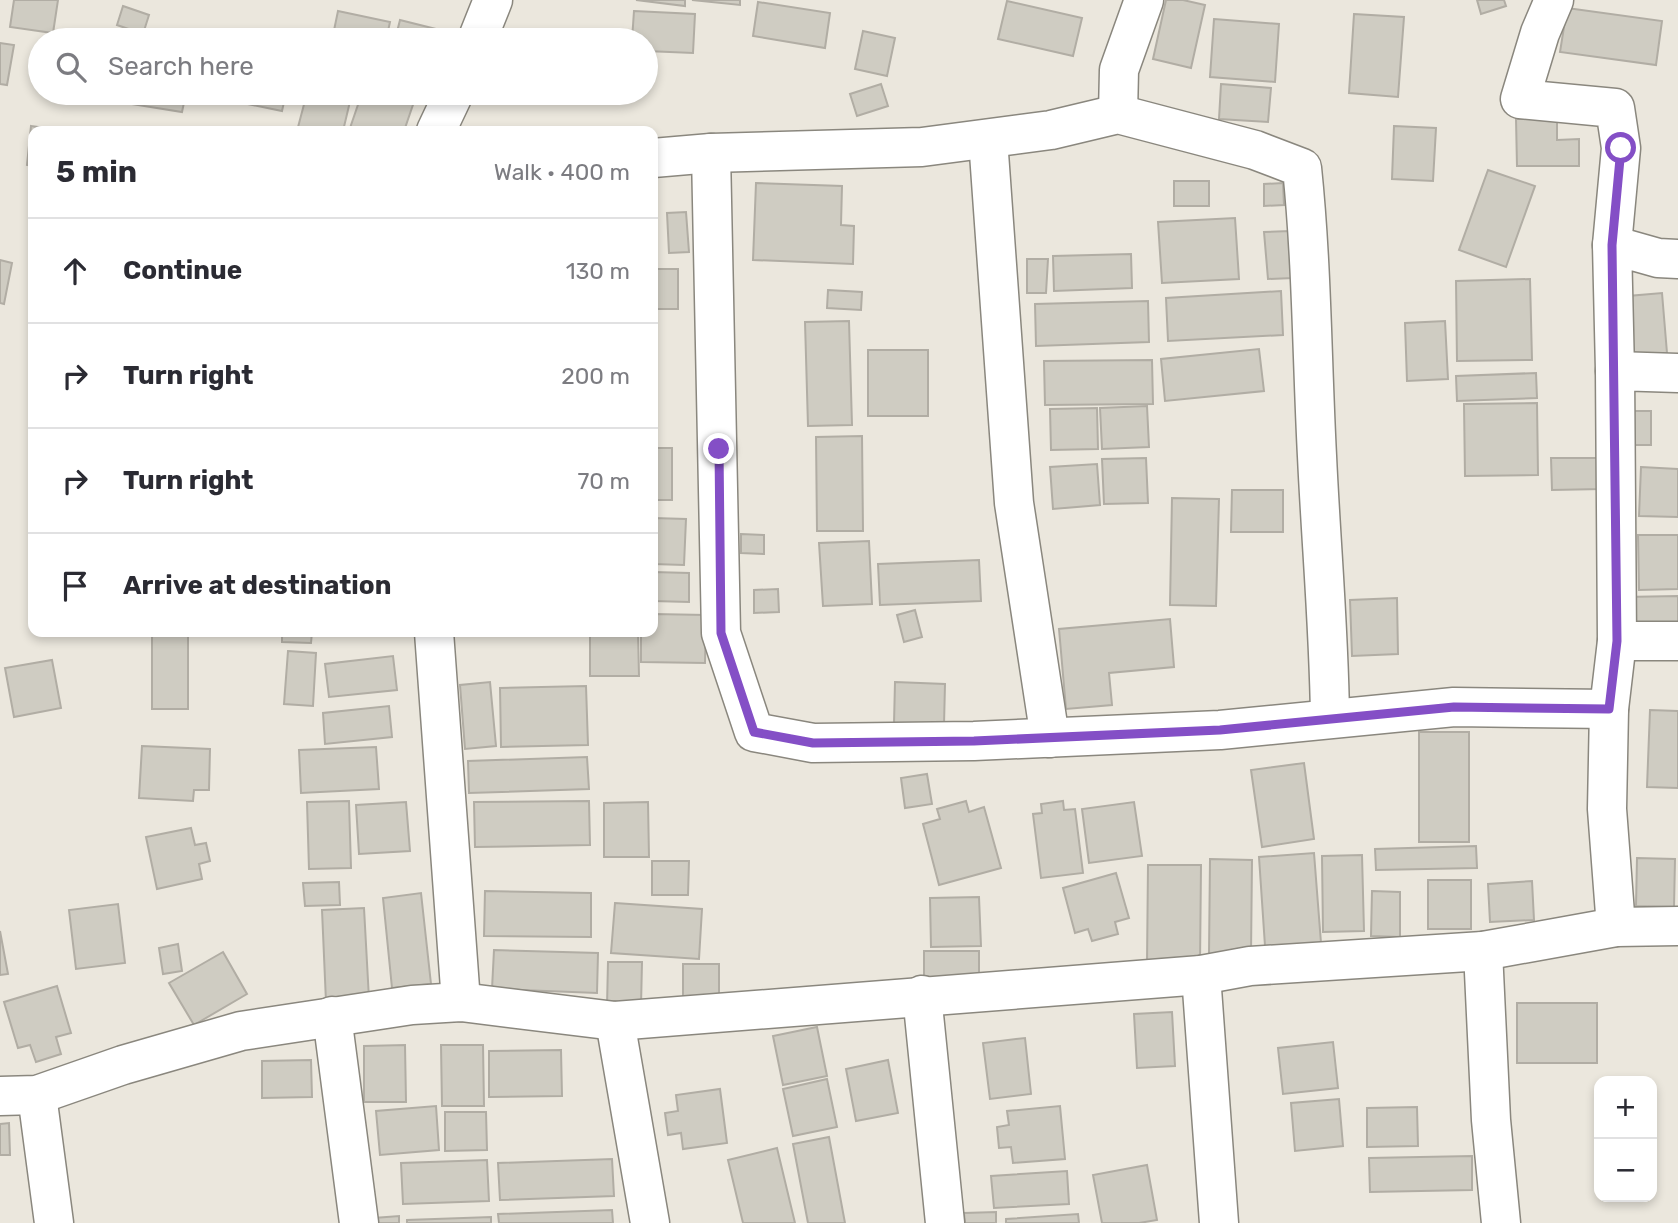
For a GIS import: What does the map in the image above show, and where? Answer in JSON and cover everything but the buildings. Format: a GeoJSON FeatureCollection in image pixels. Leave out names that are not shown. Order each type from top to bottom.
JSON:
{"type":"FeatureCollection","features":[{"type":"Feature","properties":{"kind":"street"},"geometry":{"type":"LineString","coordinates":[[482,28],[494,0]]}},
{"type":"Feature","properties":{"kind":"street"},"geometry":{"type":"LineString","coordinates":[[1118,114],[1119,70],[1144,0]]}},
{"type":"Feature","properties":{"kind":"street"},"geometry":{"type":"LineString","coordinates":[[1554,0],[1540,33],[1520,99],[1615,108],[1621,148],[1612,245],[1617,641],[1609,709],[1607,808],[1616,927]]}},
{"type":"Feature","properties":{"kind":"street"},"geometry":{"type":"LineString","coordinates":[[438,126],[448,105]]}},
{"type":"Feature","properties":{"kind":"street"},"geometry":{"type":"LineString","coordinates":[[658,158],[712,153],[922,147],[1051,130],[1118,114],[1255,150],[1302,168],[1307,217],[1317,457],[1329,638],[1330,718]]}},
{"type":"Feature","properties":{"kind":"street"},"geometry":{"type":"LineString","coordinates":[[988,139],[1014,502],[1050,738]]}},
{"type":"Feature","properties":{"kind":"street"},"geometry":{"type":"LineString","coordinates":[[712,153],[721,633],[754,732],[813,743],[1050,738],[1220,730],[1454,707],[1609,709]]}},
{"type":"Feature","properties":{"kind":"street"},"geometry":{"type":"LineString","coordinates":[[1612,245],[1658,258],[1678,259]]}},
{"type":"Feature","properties":{"kind":"street"},"geometry":{"type":"LineString","coordinates":[[1615,371],[1678,373]]}},
{"type":"Feature","properties":{"kind":"street"},"geometry":{"type":"LineString","coordinates":[[434,637],[461,1002]]}},
{"type":"Feature","properties":{"kind":"street"},"geometry":{"type":"LineString","coordinates":[[1617,641],[1678,641]]}},
{"type":"Feature","properties":{"kind":"street"},"geometry":{"type":"LineString","coordinates":[[54,1223],[19,1096],[241,1031],[332,1016],[461,1002],[615,1021],[1201,975],[1250,966],[1483,951],[1616,927],[1678,926]]}},
{"type":"Feature","properties":{"kind":"street"},"geometry":{"type":"LineString","coordinates":[[1483,951],[1491,1120],[1501,1223]]}},
{"type":"Feature","properties":{"kind":"street"},"geometry":{"type":"LineString","coordinates":[[1201,975],[1219,1223]]}},
{"type":"Feature","properties":{"kind":"street"},"geometry":{"type":"LineString","coordinates":[[922,995],[945,1223]]}},
{"type":"Feature","properties":{"kind":"street"},"geometry":{"type":"LineString","coordinates":[[332,1016],[359,1223]]}},
{"type":"Feature","properties":{"kind":"street"},"geometry":{"type":"LineString","coordinates":[[615,1021],[649,1223]]}},
{"type":"Feature","properties":{"kind":"route"},"geometry":{"type":"LineString","coordinates":[[719,449],[721,633],[754,732],[813,743],[974,741],[1220,730],[1454,707],[1609,709],[1617,641],[1612,245],[1621,148]]}}]}
